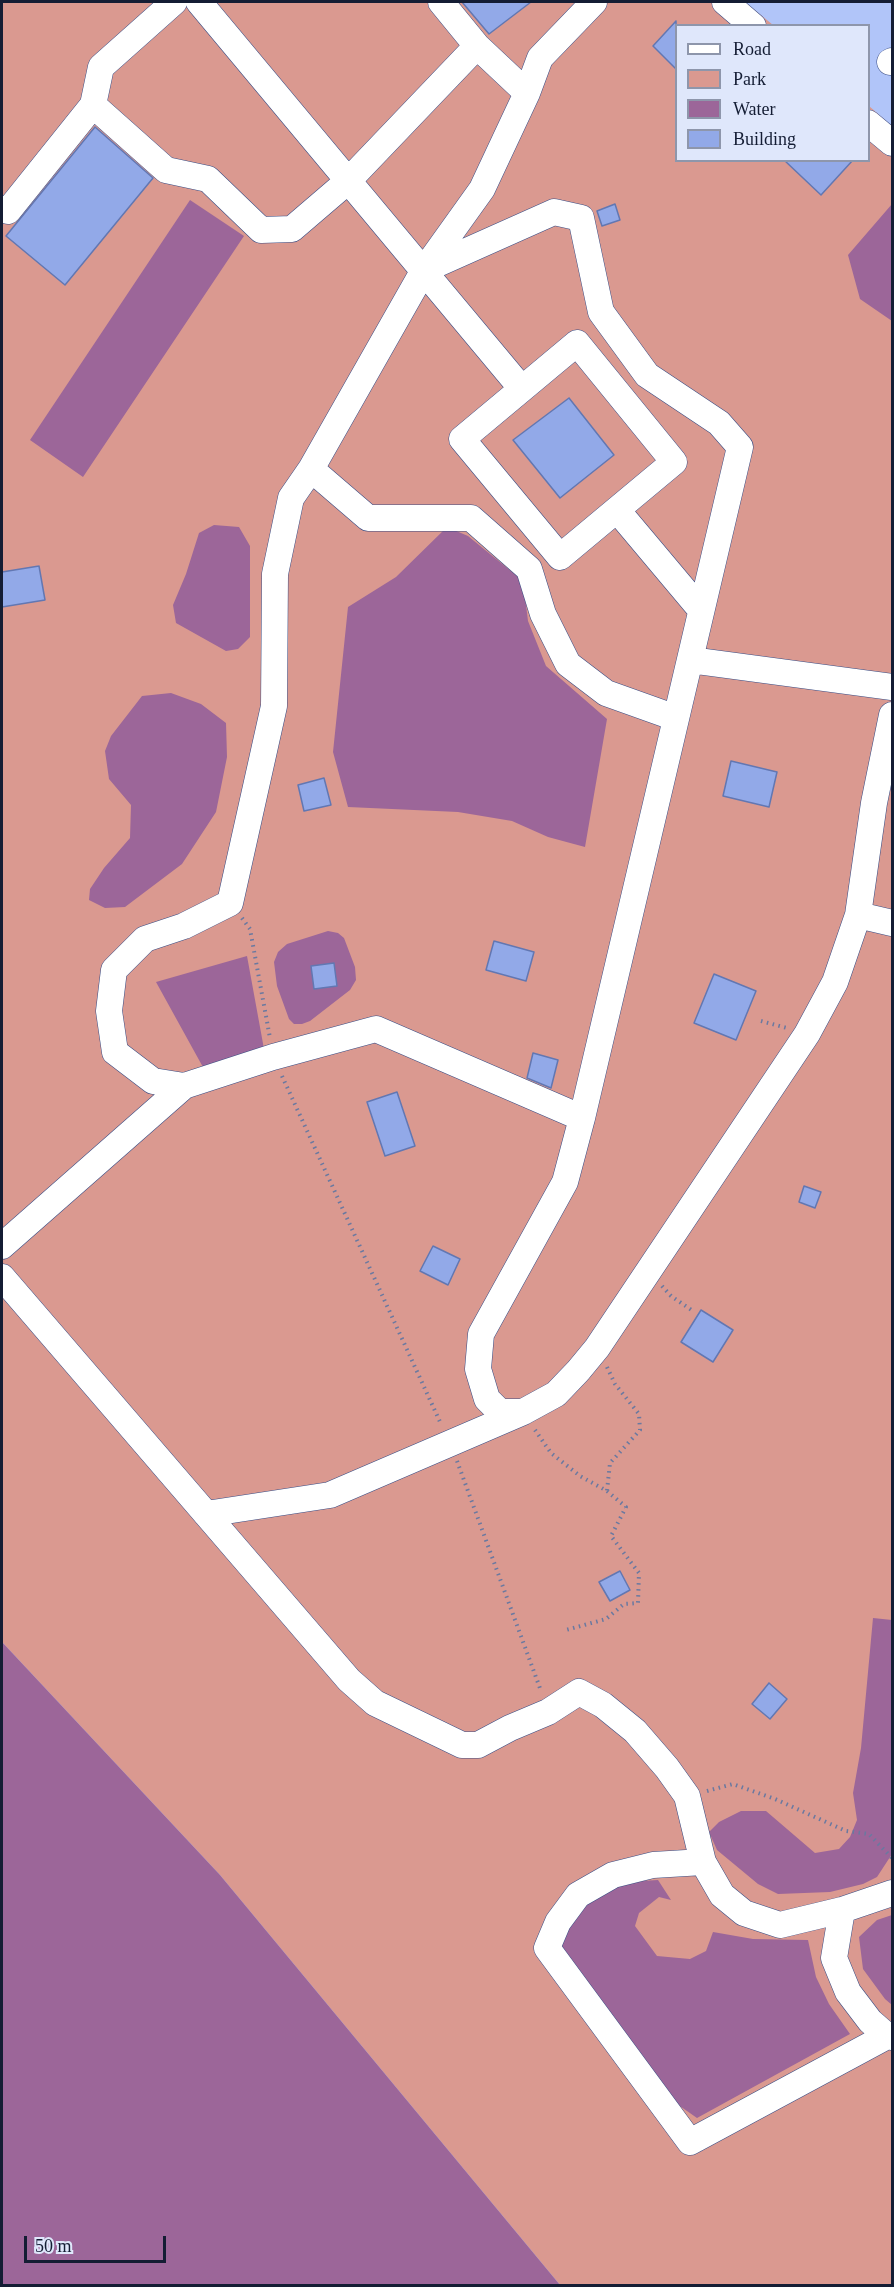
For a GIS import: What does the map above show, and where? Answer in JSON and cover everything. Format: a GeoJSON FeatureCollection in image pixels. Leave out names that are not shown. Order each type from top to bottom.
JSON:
{"type":"FeatureCollection","features":[{"type":"Feature","properties":{"kind":"lane"},"geometry":{"type":"LineString","coordinates":[[2,209],[8,211],[93,105],[101,67],[174,2]]}},
{"type":"Feature","properties":{"kind":"lane"},"geometry":{"type":"LineString","coordinates":[[199,2],[522,389]]}},
{"type":"Feature","properties":{"kind":"lane"},"geometry":{"type":"LineString","coordinates":[[441,2],[477,46],[527,93]]}},
{"type":"Feature","properties":{"kind":"lane"},"geometry":{"type":"LineString","coordinates":[[184,1086],[153,1080],[115,1052],[110,1011],[114,970],[146,939],[184,926],[230,903],[274,706],[275,574],[291,498],[311,469],[424,270],[482,189],[527,93],[540,58],[594,2]]}},
{"type":"Feature","properties":{"kind":"lane"},"geometry":{"type":"LineString","coordinates":[[725,2],[751,24]]}},
{"type":"Feature","properties":{"kind":"lane"},"geometry":{"type":"LineString","coordinates":[[93,105],[166,170],[208,179],[261,230],[292,230],[348,181],[477,46]]}},
{"type":"Feature","properties":{"kind":"lane"},"geometry":{"type":"LineString","coordinates":[[870,125],[892,143]]}},
{"type":"Feature","properties":{"kind":"lane"},"geometry":{"type":"LineString","coordinates":[[424,270],[554,212],[581,218],[601,312],[647,375],[719,423],[740,447],[565,1182],[481,1334],[478,1370],[487,1399],[500,1412],[523,1412]]}},
{"type":"Feature","properties":{"kind":"lane"},"geometry":{"type":"LineString","coordinates":[[577,343],[674,462],[560,557],[462,439],[522,389],[577,343]]}},
{"type":"Feature","properties":{"kind":"lane"},"geometry":{"type":"LineString","coordinates":[[311,469],[368,518],[471,518],[529,569],[543,614],[568,664],[606,693],[676,718]]}},
{"type":"Feature","properties":{"kind":"lane"},"geometry":{"type":"LineString","coordinates":[[617,510],[701,610]]}},
{"type":"Feature","properties":{"kind":"lane"},"geometry":{"type":"LineString","coordinates":[[690,660],[892,687]]}},
{"type":"Feature","properties":{"kind":"lane"},"geometry":{"type":"LineString","coordinates":[[206,1514],[330,1496],[523,1412],[556,1394],[578,1371],[597,1348],[647,1270],[807,1034],[835,982],[858,915],[874,803],[892,715]]}},
{"type":"Feature","properties":{"kind":"lane"},"geometry":{"type":"LineString","coordinates":[[858,915],[892,923]]}},
{"type":"Feature","properties":{"kind":"lane"},"geometry":{"type":"LineString","coordinates":[[2,1246],[184,1086],[273,1057],[376,1029],[582,1118]]}},
{"type":"Feature","properties":{"kind":"lane"},"geometry":{"type":"LineString","coordinates":[[2,1276],[349,1680],[375,1703],[462,1745],[478,1745],[548,1712],[579,1692],[603,1705],[635,1731],[667,1768],[687,1796],[703,1862],[722,1895],[744,1913],[780,1925],[842,1910],[892,1893]]}},
{"type":"Feature","properties":{"kind":"lane"},"geometry":{"type":"LineString","coordinates":[[703,1862],[653,1865],[614,1875],[578,1895],[558,1922],[547,1948],[690,2142],[890,2037],[870,2021],[848,1992],[834,1958],[842,1910]]}},
{"type":"Feature","properties":{"kind":"path"},"geometry":{"type":"LineString","coordinates":[[230,903],[250,929],[273,1057],[451,1445],[548,1712]]}},
{"type":"Feature","properties":{"kind":"path"},"geometry":{"type":"LineString","coordinates":[[647,1270],[671,1296],[693,1311]]}},
{"type":"Feature","properties":{"kind":"path"},"geometry":{"type":"LineString","coordinates":[[597,1348],[615,1384],[639,1414],[640,1430],[610,1463],[607,1491]]}},
{"type":"Feature","properties":{"kind":"path"},"geometry":{"type":"LineString","coordinates":[[523,1412],[551,1453],[580,1476],[607,1491],[626,1507],[611,1536],[639,1573],[638,1603],[624,1604],[606,1619],[566,1630]]}},
{"type":"Feature","properties":{"kind":"path"},"geometry":{"type":"LineString","coordinates":[[687,1796],[733,1784],[775,1799],[846,1831],[869,1833],[892,1858]]}},
{"type":"Feature","properties":{"kind":"green space"},"geometry":{"type":"Polygon","coordinates":[[[2,2],[745,2],[772,24],[675,24],[675,162],[870,162],[870,107],[892,126],[892,2285],[560,2285],[220,1875],[2,1642],[2,2]]]}},
{"type":"Feature","properties":{"kind":"water"},"geometry":{"type":"Polygon","coordinates":[[[190,200],[244,236],[83,477],[30,440],[190,200]]]}},
{"type":"Feature","properties":{"kind":"water"},"geometry":{"type":"Polygon","coordinates":[[[892,204],[892,321],[860,299],[848,255],[892,204]]]}},
{"type":"Feature","properties":{"kind":"water"},"geometry":{"type":"Polygon","coordinates":[[[214,525],[239,527],[250,546],[250,637],[238,649],[226,651],[176,623],[173,605],[199,533],[214,525]]]}},
{"type":"Feature","properties":{"kind":"water"},"geometry":{"type":"Polygon","coordinates":[[[447,527],[468,536],[523,581],[528,621],[546,666],[607,719],[585,847],[548,837],[512,821],[458,812],[348,807],[333,752],[348,607],[396,577],[447,527]]]}},
{"type":"Feature","properties":{"kind":"water"},"geometry":{"type":"Polygon","coordinates":[[[171,693],[201,704],[226,723],[227,757],[216,812],[182,864],[125,907],[105,908],[89,900],[90,889],[104,868],[130,838],[131,805],[109,779],[105,751],[111,736],[142,696],[171,693]]]}},
{"type":"Feature","properties":{"kind":"water"},"geometry":{"type":"Polygon","coordinates":[[[328,931],[338,933],[344,938],[355,967],[356,980],[350,990],[310,1021],[294,1024],[289,1019],[277,986],[274,962],[278,952],[287,944],[328,931]]]}},
{"type":"Feature","properties":{"kind":"water"},"geometry":{"type":"Polygon","coordinates":[[[247,956],[264,1049],[204,1069],[156,982],[247,956]]]}},
{"type":"Feature","properties":{"kind":"water"},"geometry":{"type":"Polygon","coordinates":[[[873,1618],[892,1620],[892,1854],[877,1877],[863,1884],[830,1892],[778,1894],[758,1884],[717,1850],[709,1832],[719,1822],[741,1811],[766,1811],[815,1853],[839,1849],[850,1837],[857,1820],[853,1793],[861,1748],[873,1618]]]}},
{"type":"Feature","properties":{"kind":"water"},"geometry":{"type":"Polygon","coordinates":[[[2,1642],[220,1875],[560,2285],[2,2285],[2,1642]]]}},
{"type":"Feature","properties":{"kind":"water"},"geometry":{"type":"Polygon","coordinates":[[[658,1880],[671,1900],[659,1897],[639,1913],[635,1926],[657,1956],[690,1959],[706,1951],[713,1932],[753,1939],[808,1940],[816,1977],[829,2004],[850,2034],[697,2118],[677,2104],[557,1948],[563,1930],[584,1904],[625,1882],[658,1880]]]}},
{"type":"Feature","properties":{"kind":"water"},"geometry":{"type":"Polygon","coordinates":[[[892,1915],[892,2005],[863,1969],[859,1937],[877,1920],[892,1915]]]}},
{"type":"Feature","properties":{"kind":"building"},"geometry":{"type":"Polygon","coordinates":[[[462,2],[531,2],[489,34],[462,2]]]}},
{"type":"Feature","properties":{"kind":"building"},"geometry":{"type":"Polygon","coordinates":[[[676,21],[675,68],[653,46],[676,21]]]}},
{"type":"Feature","properties":{"kind":"building"},"geometry":{"type":"Polygon","coordinates":[[[95,127],[153,178],[65,285],[6,236],[95,127]]]}},
{"type":"Feature","properties":{"kind":"building"},"geometry":{"type":"Polygon","coordinates":[[[786,162],[851,162],[821,195],[786,162]]]}},
{"type":"Feature","properties":{"kind":"building"},"geometry":{"type":"Polygon","coordinates":[[[615,204],[620,220],[602,226],[597,211],[615,204]]]}},
{"type":"Feature","properties":{"kind":"building"},"geometry":{"type":"Polygon","coordinates":[[[569,398],[614,455],[560,498],[513,440],[569,398]]]}},
{"type":"Feature","properties":{"kind":"building"},"geometry":{"type":"Polygon","coordinates":[[[39,566],[45,600],[2,607],[2,572],[39,566]]]}},
{"type":"Feature","properties":{"kind":"building"},"geometry":{"type":"Polygon","coordinates":[[[731,761],[777,772],[769,807],[723,796],[731,761]]]}},
{"type":"Feature","properties":{"kind":"building"},"geometry":{"type":"Polygon","coordinates":[[[324,778],[331,805],[304,811],[298,785],[324,778]]]}},
{"type":"Feature","properties":{"kind":"building"},"geometry":{"type":"Polygon","coordinates":[[[494,941],[534,952],[526,981],[486,970],[494,941]]]}},
{"type":"Feature","properties":{"kind":"building"},"geometry":{"type":"Polygon","coordinates":[[[334,963],[337,986],[314,989],[311,966],[334,963]]]}},
{"type":"Feature","properties":{"kind":"building"},"geometry":{"type":"Polygon","coordinates":[[[714,974],[756,991],[736,1040],[694,1023],[714,974]]]}},
{"type":"Feature","properties":{"kind":"building"},"geometry":{"type":"Polygon","coordinates":[[[533,1053],[558,1060],[551,1088],[527,1078],[533,1053]]]}},
{"type":"Feature","properties":{"kind":"building"},"geometry":{"type":"Polygon","coordinates":[[[397,1092],[415,1146],[385,1156],[367,1102],[397,1092]]]}},
{"type":"Feature","properties":{"kind":"building"},"geometry":{"type":"Polygon","coordinates":[[[804,1186],[821,1192],[815,1208],[799,1202],[804,1186]]]}},
{"type":"Feature","properties":{"kind":"building"},"geometry":{"type":"Polygon","coordinates":[[[433,1246],[460,1259],[448,1285],[420,1271],[433,1246]]]}},
{"type":"Feature","properties":{"kind":"building"},"geometry":{"type":"Polygon","coordinates":[[[701,1310],[733,1330],[713,1362],[681,1342],[701,1310]]]}},
{"type":"Feature","properties":{"kind":"building"},"geometry":{"type":"Polygon","coordinates":[[[620,1571],[630,1590],[610,1601],[599,1582],[620,1571]]]}},
{"type":"Feature","properties":{"kind":"building"},"geometry":{"type":"Polygon","coordinates":[[[769,1683],[787,1699],[770,1719],[752,1704],[769,1683]]]}}]}
